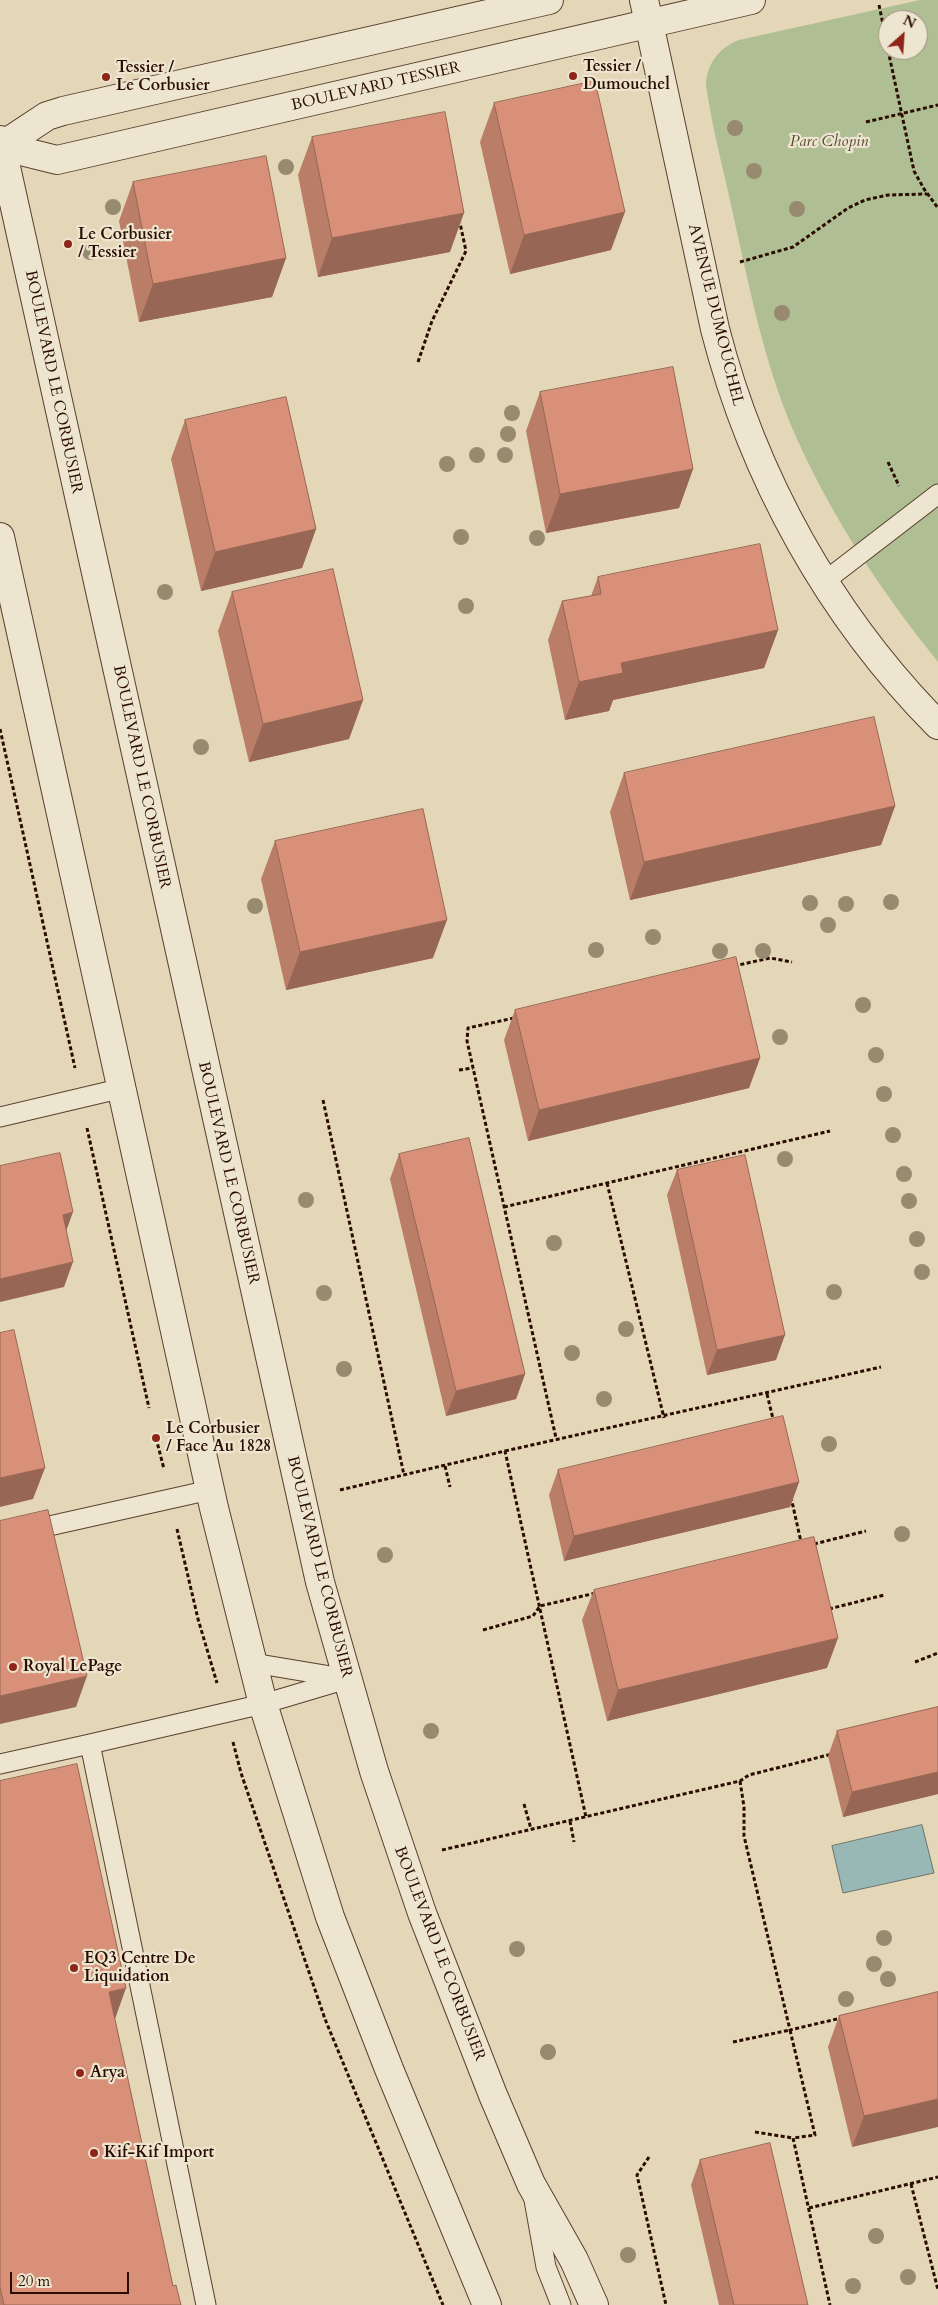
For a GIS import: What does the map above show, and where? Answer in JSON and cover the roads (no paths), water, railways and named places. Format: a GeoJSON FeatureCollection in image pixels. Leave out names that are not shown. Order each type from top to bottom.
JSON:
{"type":"FeatureCollection","features":[{"type":"Feature","properties":{"kind":"street"},"geometry":{"type":"LineString","coordinates":[[0,144],[47,116],[62,111],[549,0]]}},
{"type":"Feature","properties":{"kind":"street","name":"BOULEVARD TESSIER"},"geometry":{"type":"LineString","coordinates":[[0,144],[57,160],[647,12],[751,0]]}},
{"type":"Feature","properties":{"kind":"street","name":"AVENUE DUMOUCHEL"},"geometry":{"type":"LineString","coordinates":[[647,12],[706,293],[740,417],[770,486],[824,581],[871,648],[917,704],[938,725]]}},
{"type":"Feature","properties":{"kind":"street","name":"BOULEVARD LE CORBUSIER"},"geometry":{"type":"LineString","coordinates":[[0,144],[320,1582],[377,1780],[422,1913],[531,2184],[574,2260],[594,2305]]}},
{"type":"Feature","properties":{"kind":"street"},"geometry":{"type":"LineString","coordinates":[[0,537],[7,601],[123,1088],[210,1490],[263,1704],[330,1917],[389,2069],[487,2305]]}},
{"type":"Feature","properties":{"kind":"lane"},"geometry":{"type":"LineString","coordinates":[[824,581],[938,494]]}},
{"type":"Feature","properties":{"kind":"lane"},"geometry":{"type":"LineString","coordinates":[[0,1117],[123,1088]]}},
{"type":"Feature","properties":{"kind":"lane"},"geometry":{"type":"LineString","coordinates":[[0,1537],[210,1490]]}},
{"type":"Feature","properties":{"kind":"lane"},"geometry":{"type":"LineString","coordinates":[[253,1663],[347,1679]]}},
{"type":"Feature","properties":{"kind":"lane"},"geometry":{"type":"LineString","coordinates":[[0,1764],[263,1704],[347,1679]]}},
{"type":"Feature","properties":{"kind":"lane"},"geometry":{"type":"LineString","coordinates":[[90,1744],[206,2305]]}},
{"type":"Feature","properties":{"kind":"lane","name":"BOULEVARD LE CORBUSIER"},"geometry":{"type":"LineString","coordinates":[[531,2184],[546,2267],[561,2305]]}},
{"type":"Feature","properties":{"kind":"water"},"geometry":{"type":"Polygon","coordinates":[[[922,1825],[934,1873],[843,1893],[832,1846],[922,1825]]]}},
{"type":"Feature","properties":{"kind":"place","name":"Tessier / Dumouchel"},"geometry":{"type":"Point","coordinates":[573,76]}},
{"type":"Feature","properties":{"kind":"place","name":"Tessier / Le Corbusier"},"geometry":{"type":"Point","coordinates":[106,77]}},
{"type":"Feature","properties":{"kind":"place","name":"Le Corbusier / Tessier"},"geometry":{"type":"Point","coordinates":[68,244]}},
{"type":"Feature","properties":{"kind":"place","name":"Le Corbusier / Face Au 1828"},"geometry":{"type":"Point","coordinates":[156,1438]}},
{"type":"Feature","properties":{"kind":"place","name":"Royal LePage"},"geometry":{"type":"Point","coordinates":[13,1667]}},
{"type":"Feature","properties":{"kind":"place","name":"EQ3 Centre De Liquidation"},"geometry":{"type":"Point","coordinates":[74,1968]}},
{"type":"Feature","properties":{"kind":"place","name":"Arya"},"geometry":{"type":"Point","coordinates":[80,2073]}},
{"type":"Feature","properties":{"kind":"place","name":"Kif-Kif Import"},"geometry":{"type":"Point","coordinates":[94,2153]}},
{"type":"Feature","properties":{"kind":"park label","name":"Parc Chopin"},"geometry":{"type":"Point","coordinates":[829,142]}}]}
